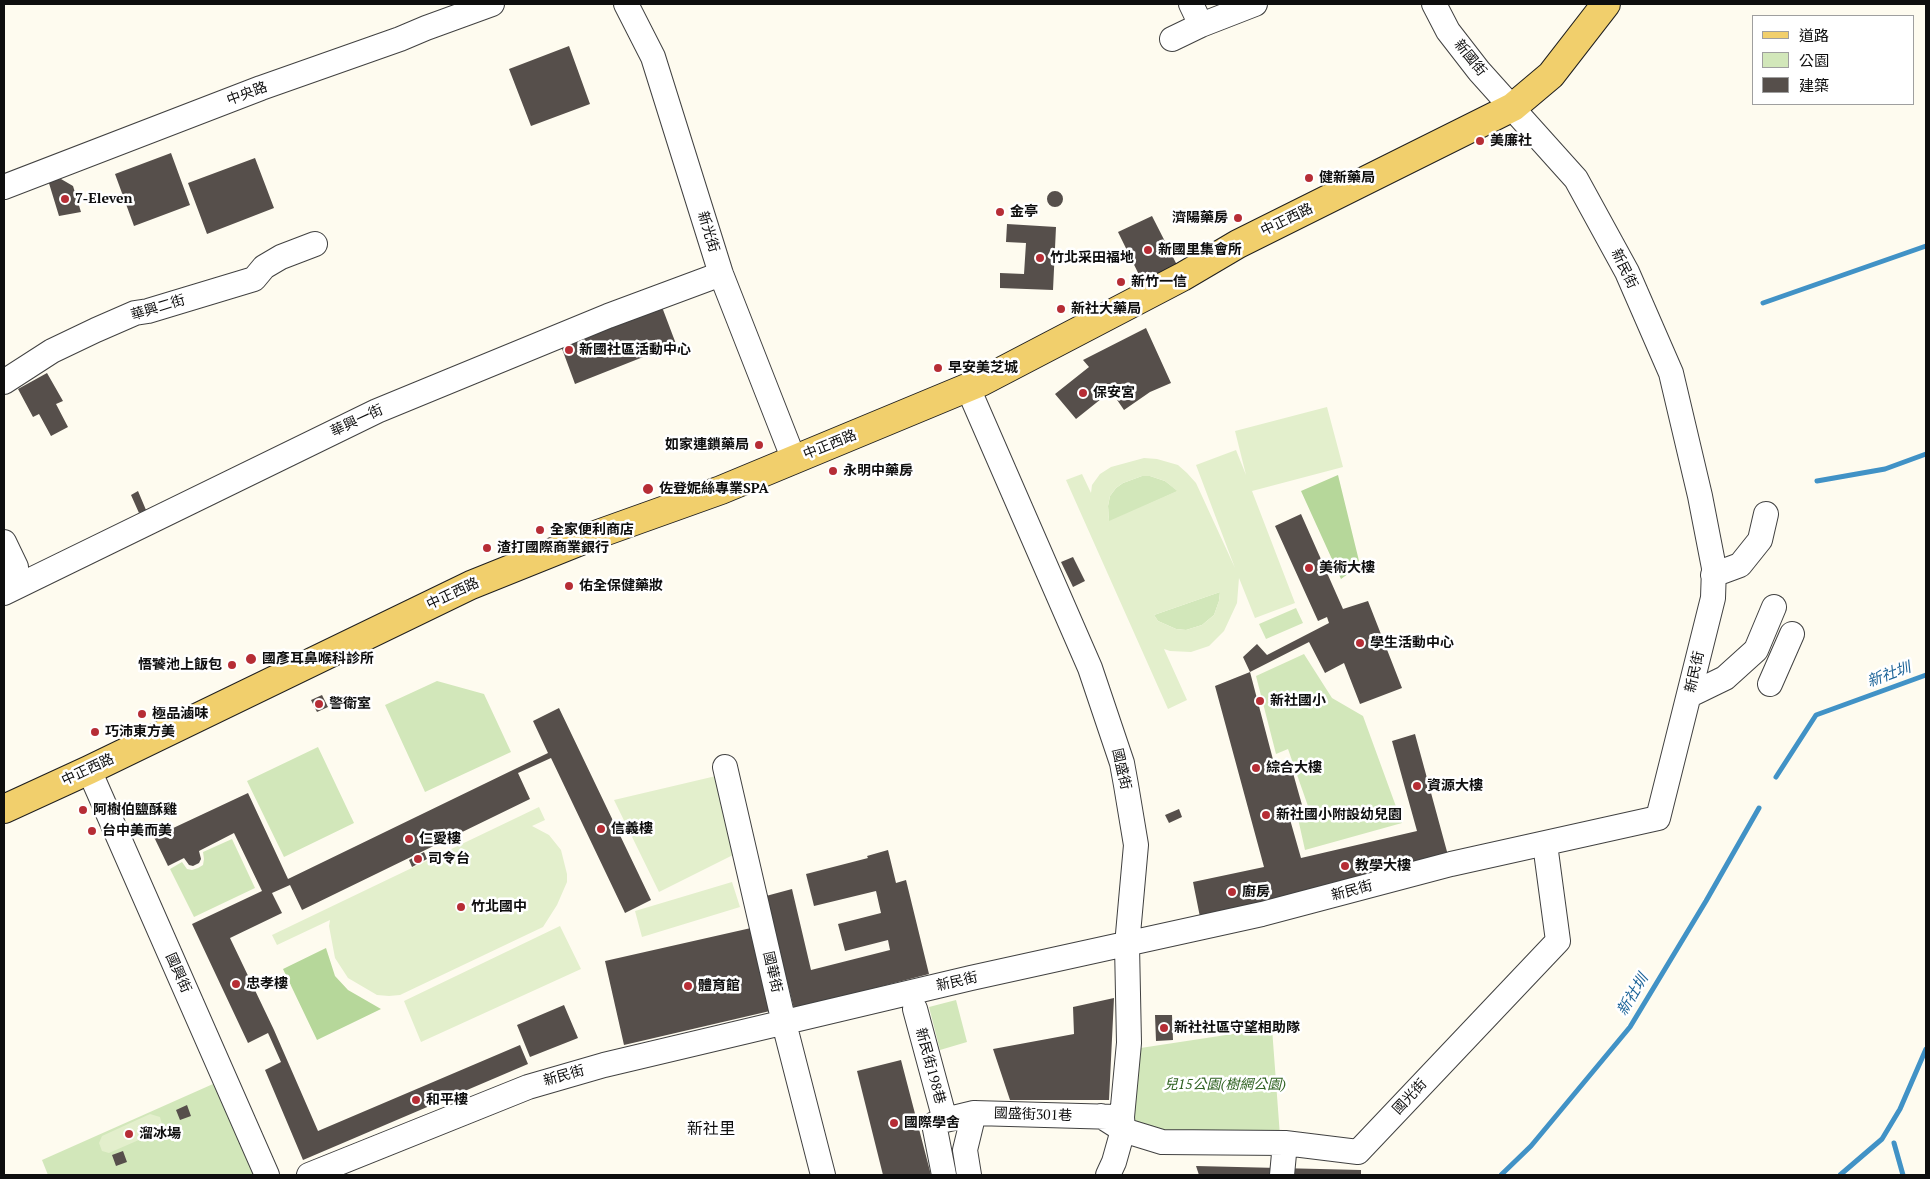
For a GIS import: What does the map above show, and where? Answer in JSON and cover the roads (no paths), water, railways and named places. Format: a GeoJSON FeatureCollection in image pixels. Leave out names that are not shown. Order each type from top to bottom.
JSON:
{"type":"FeatureCollection","features":[{"type":"Feature","properties":{"kind":"main road","name":"中正西路"},"geometry":{"type":"LineString","coordinates":[[4,809],[89,770],[471,585],[598,534],[721,490],[968,388],[1182,277],[1238,244],[1513,107],[1550,76],[1606,4]]}},
{"type":"Feature","properties":{"kind":"street","name":"中央路"},"geometry":{"type":"LineString","coordinates":[[4,187],[252,92],[492,4]]}},
{"type":"Feature","properties":{"kind":"street","name":"新光街"},"geometry":{"type":"LineString","coordinates":[[626,4],[653,57],[721,274],[794,460]]}},
{"type":"Feature","properties":{"kind":"street"},"geometry":{"type":"LineString","coordinates":[[1172,39],[1196,14],[1255,4]]}},
{"type":"Feature","properties":{"kind":"street","name":"新國街"},"geometry":{"type":"LineString","coordinates":[[1434,4],[1448,31],[1479,71],[1513,107]]}},
{"type":"Feature","properties":{"kind":"street","name":"新民街"},"geometry":{"type":"LineString","coordinates":[[309,1175],[528,1086],[604,1065],[971,978],[1262,914],[1451,864],[1658,818],[1713,598],[1714,568],[1700,496],[1671,373],[1627,272],[1576,180],[1513,107]]}},
{"type":"Feature","properties":{"kind":"street","name":"華興二街"},"geometry":{"type":"LineString","coordinates":[[4,382],[52,351],[135,313],[148,311],[254,279],[264,267],[281,257],[315,244]]}},
{"type":"Feature","properties":{"kind":"street","name":"華興一街"},"geometry":{"type":"LineString","coordinates":[[4,593],[377,410],[621,311],[721,274]]}},
{"type":"Feature","properties":{"kind":"street","name":"國盛街"},"geometry":{"type":"LineString","coordinates":[[968,388],[1090,668],[1122,763],[1136,845],[1128,945],[1128,1043],[1115,1121],[1114,1162],[1108,1175]]}},
{"type":"Feature","properties":{"kind":"street"},"geometry":{"type":"LineString","coordinates":[[1713,575],[1740,565],[1760,540],[1766,514]]}},
{"type":"Feature","properties":{"kind":"street"},"geometry":{"type":"LineString","coordinates":[[4,542],[16,567],[4,573]]}},
{"type":"Feature","properties":{"kind":"street"},"geometry":{"type":"LineString","coordinates":[[1690,695],[1725,678],[1756,650],[1774,607]]}},
{"type":"Feature","properties":{"kind":"street"},"geometry":{"type":"LineString","coordinates":[[1770,684],[1792,634]]}},
{"type":"Feature","properties":{"kind":"street","name":"國華街"},"geometry":{"type":"LineString","coordinates":[[725,767],[784,1023],[823,1175]]}},
{"type":"Feature","properties":{"kind":"street","name":"國興街"},"geometry":{"type":"LineString","coordinates":[[89,770],[267,1175]]}},
{"type":"Feature","properties":{"kind":"street","name":"國光街"},"geometry":{"type":"LineString","coordinates":[[1115,1121],[1162,1142],[1286,1143],[1358,1152],[1558,941],[1545,844]]}},
{"type":"Feature","properties":{"kind":"street","name":"新民街198巷"},"geometry":{"type":"LineString","coordinates":[[915,1008],[945,1120],[934,1124],[944,1175]]}},
{"type":"Feature","properties":{"kind":"street"},"geometry":{"type":"LineString","coordinates":[[969,1175],[965,1150],[974,1113]]}},
{"type":"Feature","properties":{"kind":"street","name":"國盛街301巷"},"geometry":{"type":"LineString","coordinates":[[945,1120],[974,1113],[1115,1121]]}},
{"type":"Feature","properties":{"kind":"street"},"geometry":{"type":"LineString","coordinates":[[1282,1175],[1286,1143]]}},
{"type":"Feature","properties":{"kind":"waterway"},"geometry":{"type":"LineString","coordinates":[[1763,303],[1926,246]]}},
{"type":"Feature","properties":{"kind":"waterway"},"geometry":{"type":"LineString","coordinates":[[1817,481],[1885,469],[1926,454]]}},
{"type":"Feature","properties":{"kind":"waterway","name":"新社圳"},"geometry":{"type":"LineString","coordinates":[[1776,777],[1816,715],[1926,675]]}},
{"type":"Feature","properties":{"kind":"waterway","name":"新社圳"},"geometry":{"type":"LineString","coordinates":[[1501,1175],[1531,1146],[1630,1027],[1706,901],[1759,808]]}},
{"type":"Feature","properties":{"kind":"waterway","name":"新社圳"},"geometry":{"type":"LineString","coordinates":[[1840,1175],[1882,1139],[1900,1109],[1926,1049]]}},
{"type":"Feature","properties":{"kind":"waterway"},"geometry":{"type":"LineString","coordinates":[[1894,1143],[1903,1175]]}},
{"type":"Feature","properties":{"kind":"place","name":"美廉社"},"geometry":{"type":"Point","coordinates":[1480,141]}},
{"type":"Feature","properties":{"kind":"place","name":"健新藥局"},"geometry":{"type":"Point","coordinates":[1309,178]}},
{"type":"Feature","properties":{"kind":"place","name":"7-Eleven"},"geometry":{"type":"Point","coordinates":[65,199]}},
{"type":"Feature","properties":{"kind":"place","name":"金亭"},"geometry":{"type":"Point","coordinates":[1000,212]}},
{"type":"Feature","properties":{"kind":"place","name":"濟陽藥房"},"geometry":{"type":"Point","coordinates":[1238,218]}},
{"type":"Feature","properties":{"kind":"place","name":"新國里集會所"},"geometry":{"type":"Point","coordinates":[1148,250]}},
{"type":"Feature","properties":{"kind":"place","name":"竹北采田福地"},"geometry":{"type":"Point","coordinates":[1040,258]}},
{"type":"Feature","properties":{"kind":"place","name":"新竹一信"},"geometry":{"type":"Point","coordinates":[1121,282]}},
{"type":"Feature","properties":{"kind":"place","name":"新社大藥局"},"geometry":{"type":"Point","coordinates":[1061,309]}},
{"type":"Feature","properties":{"kind":"place","name":"新國社區活動中心"},"geometry":{"type":"Point","coordinates":[569,350]}},
{"type":"Feature","properties":{"kind":"place","name":"早安美芝城"},"geometry":{"type":"Point","coordinates":[938,368]}},
{"type":"Feature","properties":{"kind":"place","name":"保安宮"},"geometry":{"type":"Point","coordinates":[1083,393]}},
{"type":"Feature","properties":{"kind":"place","name":"如家連鎖藥局"},"geometry":{"type":"Point","coordinates":[759,445]}},
{"type":"Feature","properties":{"kind":"place","name":"永明中藥房"},"geometry":{"type":"Point","coordinates":[833,471]}},
{"type":"Feature","properties":{"kind":"place","name":"佐登妮絲專業SPA"},"geometry":{"type":"Point","coordinates":[648,489]}},
{"type":"Feature","properties":{"kind":"place","name":"全家便利商店"},"geometry":{"type":"Point","coordinates":[540,530]}},
{"type":"Feature","properties":{"kind":"place","name":"渣打國際商業銀行"},"geometry":{"type":"Point","coordinates":[487,548]}},
{"type":"Feature","properties":{"kind":"place","name":"美術大樓"},"geometry":{"type":"Point","coordinates":[1309,568]}},
{"type":"Feature","properties":{"kind":"place","name":"佑全保健藥妝"},"geometry":{"type":"Point","coordinates":[569,586]}},
{"type":"Feature","properties":{"kind":"place","name":"學生活動中心"},"geometry":{"type":"Point","coordinates":[1360,643]}},
{"type":"Feature","properties":{"kind":"place","name":"國彥耳鼻喉科診所"},"geometry":{"type":"Point","coordinates":[251,659]}},
{"type":"Feature","properties":{"kind":"place","name":"悟饕池上飯包"},"geometry":{"type":"Point","coordinates":[232,665]}},
{"type":"Feature","properties":{"kind":"place","name":"新社國小"},"geometry":{"type":"Point","coordinates":[1260,701]}},
{"type":"Feature","properties":{"kind":"place","name":"警衛室"},"geometry":{"type":"Point","coordinates":[319,704]}},
{"type":"Feature","properties":{"kind":"place","name":"極品滷味"},"geometry":{"type":"Point","coordinates":[142,714]}},
{"type":"Feature","properties":{"kind":"place","name":"巧沛東方美"},"geometry":{"type":"Point","coordinates":[95,732]}},
{"type":"Feature","properties":{"kind":"place","name":"綜合大樓"},"geometry":{"type":"Point","coordinates":[1256,768]}},
{"type":"Feature","properties":{"kind":"place","name":"資源大樓"},"geometry":{"type":"Point","coordinates":[1417,786]}},
{"type":"Feature","properties":{"kind":"place","name":"阿樹伯鹽酥雞"},"geometry":{"type":"Point","coordinates":[83,810]}},
{"type":"Feature","properties":{"kind":"place","name":"新社國小附設幼兒園"},"geometry":{"type":"Point","coordinates":[1266,815]}},
{"type":"Feature","properties":{"kind":"place","name":"信義樓"},"geometry":{"type":"Point","coordinates":[601,829]}},
{"type":"Feature","properties":{"kind":"place","name":"台中美而美"},"geometry":{"type":"Point","coordinates":[92,831]}},
{"type":"Feature","properties":{"kind":"place","name":"仁愛樓"},"geometry":{"type":"Point","coordinates":[409,839]}},
{"type":"Feature","properties":{"kind":"place","name":"司令台"},"geometry":{"type":"Point","coordinates":[418,859]}},
{"type":"Feature","properties":{"kind":"place","name":"教學大樓"},"geometry":{"type":"Point","coordinates":[1345,866]}},
{"type":"Feature","properties":{"kind":"place","name":"廚房"},"geometry":{"type":"Point","coordinates":[1232,892]}},
{"type":"Feature","properties":{"kind":"place","name":"竹北國中"},"geometry":{"type":"Point","coordinates":[461,907]}},
{"type":"Feature","properties":{"kind":"place","name":"忠孝樓"},"geometry":{"type":"Point","coordinates":[236,984]}},
{"type":"Feature","properties":{"kind":"place","name":"體育館"},"geometry":{"type":"Point","coordinates":[688,986]}},
{"type":"Feature","properties":{"kind":"place","name":"新社社區守望相助隊"},"geometry":{"type":"Point","coordinates":[1164,1028]}},
{"type":"Feature","properties":{"kind":"place","name":"和平樓"},"geometry":{"type":"Point","coordinates":[416,1100]}},
{"type":"Feature","properties":{"kind":"place","name":"國際學舍"},"geometry":{"type":"Point","coordinates":[894,1123]}},
{"type":"Feature","properties":{"kind":"place","name":"溜冰場"},"geometry":{"type":"Point","coordinates":[129,1134]}},
{"type":"Feature","properties":{"kind":"district","name":"新社里"},"geometry":{"type":"Point","coordinates":[711,1129]}},
{"type":"Feature","properties":{"kind":"park label","name":"兒15公園(樹網公園)"},"geometry":{"type":"Point","coordinates":[1225,1085]}}]}
